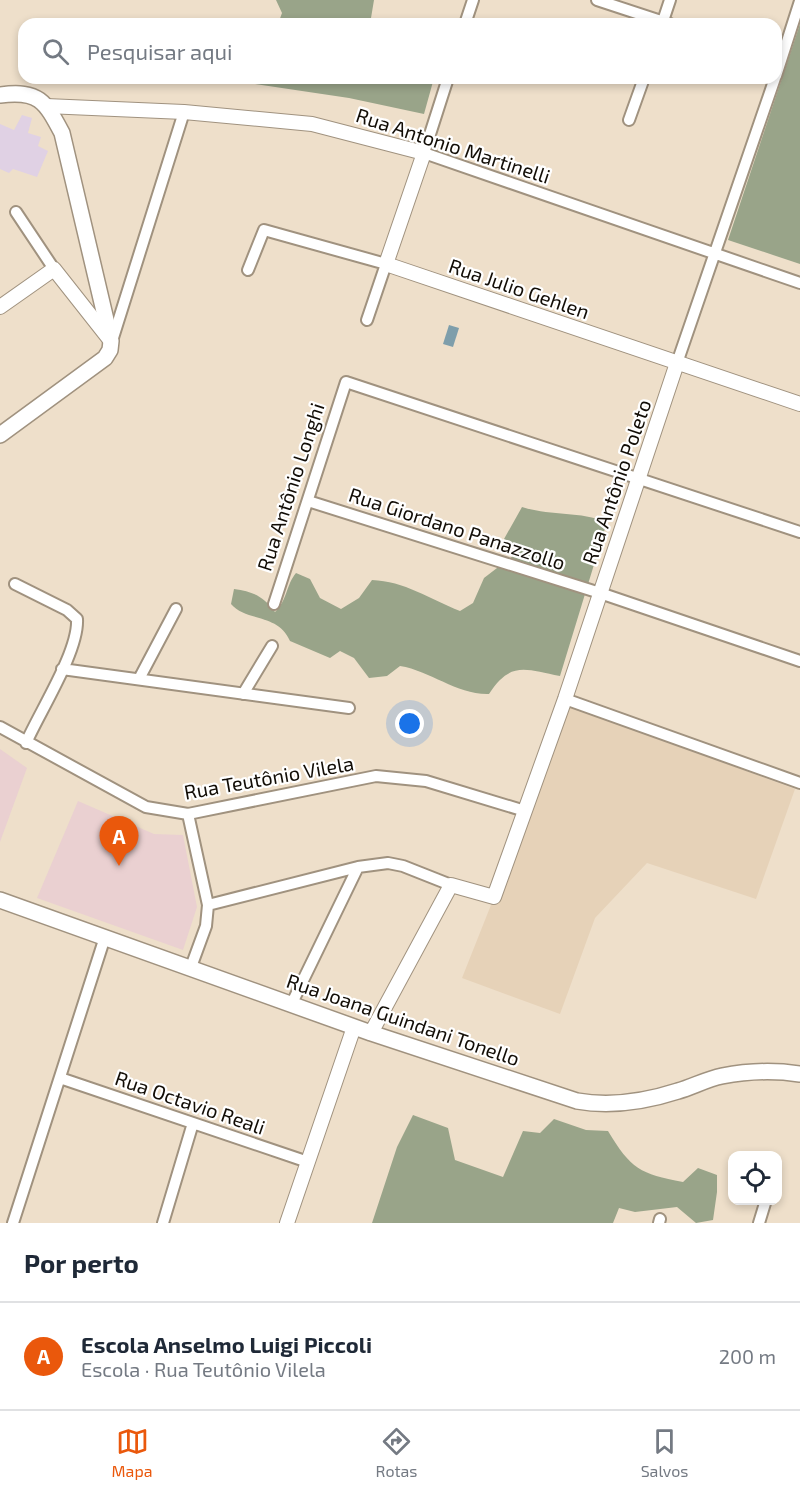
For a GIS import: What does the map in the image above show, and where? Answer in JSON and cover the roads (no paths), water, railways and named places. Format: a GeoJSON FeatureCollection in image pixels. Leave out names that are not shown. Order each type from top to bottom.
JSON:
{"type":"FeatureCollection","features":[{"type":"Feature","properties":{"kind":"main road"},"geometry":{"type":"LineString","coordinates":[[0,95],[30,94],[46,106],[62,133],[111,341],[110,350],[105,358],[0,435]]}},
{"type":"Feature","properties":{"kind":"main road","name":"Rua Joana Guindani Tonello"},"geometry":{"type":"LineString","coordinates":[[0,900],[371,1033],[577,1101],[599,1105],[635,1102],[719,1077],[760,1071],[800,1074]]}},
{"type":"Feature","properties":{"kind":"street"},"geometry":{"type":"LineString","coordinates":[[467,18],[473,0]]}},
{"type":"Feature","properties":{"kind":"street"},"geometry":{"type":"LineString","coordinates":[[597,0],[650,18]]}},
{"type":"Feature","properties":{"kind":"street"},"geometry":{"type":"LineString","coordinates":[[666,18],[669,0]]}},
{"type":"Feature","properties":{"kind":"street","name":"Rua Antônio Poleto"},"geometry":{"type":"LineString","coordinates":[[782,52],[800,1]]}},
{"type":"Feature","properties":{"kind":"street"},"geometry":{"type":"LineString","coordinates":[[368,320],[446,84]]}},
{"type":"Feature","properties":{"kind":"street"},"geometry":{"type":"LineString","coordinates":[[629,120],[642,84]]}},
{"type":"Feature","properties":{"kind":"street","name":"Rua Antônio Poleto"},"geometry":{"type":"LineString","coordinates":[[451,885],[494,897],[565,699],[712,254],[773,84]]}},
{"type":"Feature","properties":{"kind":"street","name":"Rua Antonio Martinelli"},"geometry":{"type":"LineString","coordinates":[[46,106],[184,112],[312,124],[424,153],[800,283]]}},
{"type":"Feature","properties":{"kind":"street"},"geometry":{"type":"LineString","coordinates":[[111,341],[184,112]]}},
{"type":"Feature","properties":{"kind":"street"},"geometry":{"type":"LineString","coordinates":[[16,212],[54,269],[111,341]]}},
{"type":"Feature","properties":{"kind":"street","name":"Rua Julio Gehlen"},"geometry":{"type":"LineString","coordinates":[[248,270],[264,230],[386,264],[800,404]]}},
{"type":"Feature","properties":{"kind":"street"},"geometry":{"type":"LineString","coordinates":[[0,307],[54,269]]}},
{"type":"Feature","properties":{"kind":"street","name":"Rua Antônio Longhi"},"geometry":{"type":"LineString","coordinates":[[274,604],[346,382],[639,479]]}},
{"type":"Feature","properties":{"kind":"street"},"geometry":{"type":"LineString","coordinates":[[639,479],[800,532]]}},
{"type":"Feature","properties":{"kind":"street","name":"Rua Giordano Panazzollo"},"geometry":{"type":"LineString","coordinates":[[308,501],[600,593],[800,661]]}},
{"type":"Feature","properties":{"kind":"street"},"geometry":{"type":"LineString","coordinates":[[15,584],[67,610],[77,619],[74,641],[26,742]]}},
{"type":"Feature","properties":{"kind":"street"},"geometry":{"type":"LineString","coordinates":[[139,680],[176,609]]}},
{"type":"Feature","properties":{"kind":"street"},"geometry":{"type":"LineString","coordinates":[[243,694],[272,646]]}},
{"type":"Feature","properties":{"kind":"street"},"geometry":{"type":"LineString","coordinates":[[62,669],[349,708]]}},
{"type":"Feature","properties":{"kind":"street"},"geometry":{"type":"LineString","coordinates":[[565,699],[799,780]]}},
{"type":"Feature","properties":{"kind":"street","name":"Rua Teutônio Vilela"},"geometry":{"type":"LineString","coordinates":[[0,728],[146,807],[188,814],[376,776],[426,781],[525,811]]}},
{"type":"Feature","properties":{"kind":"street"},"geometry":{"type":"LineString","coordinates":[[188,814],[208,905],[206,926],[191,967]]}},
{"type":"Feature","properties":{"kind":"street"},"geometry":{"type":"LineString","coordinates":[[208,905],[358,867],[396,863],[451,885],[371,1033]]}},
{"type":"Feature","properties":{"kind":"street"},"geometry":{"type":"LineString","coordinates":[[292,1003],[358,867]]}},
{"type":"Feature","properties":{"kind":"street"},"geometry":{"type":"LineString","coordinates":[[13,1223],[105,937]]}},
{"type":"Feature","properties":{"kind":"street"},"geometry":{"type":"LineString","coordinates":[[287,1223],[354,1027]]}},
{"type":"Feature","properties":{"kind":"street","name":"Rua Octavio Reali"},"geometry":{"type":"LineString","coordinates":[[60,1078],[308,1162]]}},
{"type":"Feature","properties":{"kind":"street"},"geometry":{"type":"LineString","coordinates":[[163,1223],[193,1123]]}},
{"type":"Feature","properties":{"kind":"street"},"geometry":{"type":"LineString","coordinates":[[759,1223],[764,1205]]}},
{"type":"Feature","properties":{"kind":"water"},"geometry":{"type":"Polygon","coordinates":[[[449,325],[459,328],[453,347],[443,344],[449,325]]]}},
{"type":"Feature","properties":{"kind":"place","name":"Escola Anselmo Luigi Piccoli"},"geometry":{"type":"Point","coordinates":[119,866]}}]}
